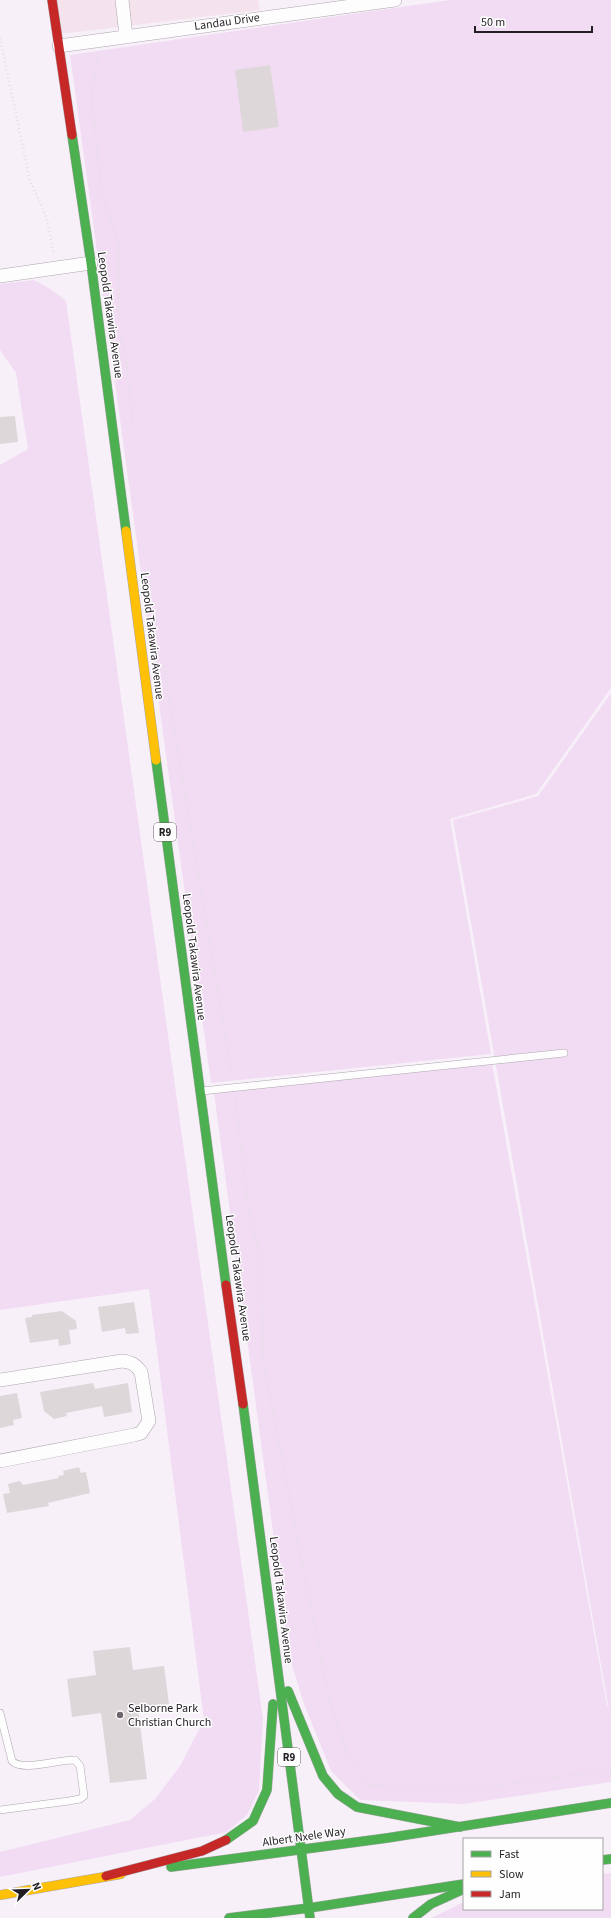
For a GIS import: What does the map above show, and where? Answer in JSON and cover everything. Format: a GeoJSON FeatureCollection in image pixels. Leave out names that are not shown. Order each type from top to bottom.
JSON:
{"type":"FeatureCollection","features":[{"type":"Feature","properties":{"kind":"main road","name":"Leopold Takawira Avenue"},"geometry":{"type":"LineString","coordinates":[[52,0],[92,263],[199,1091],[248,1439],[310,1918]]}},
{"type":"Feature","properties":{"kind":"main road"},"geometry":{"type":"LineString","coordinates":[[277,1664],[323,1776],[338,1794],[356,1807],[460,1827]]}},
{"type":"Feature","properties":{"kind":"main road"},"geometry":{"type":"LineString","coordinates":[[106,1876],[202,1851],[229,1839],[252,1821],[267,1790],[277,1664]]}},
{"type":"Feature","properties":{"kind":"main road","name":"Albert Nxele Way"},"geometry":{"type":"LineString","coordinates":[[0,1895],[106,1876],[460,1827],[611,1803]]}},
{"type":"Feature","properties":{"kind":"main road"},"geometry":{"type":"LineString","coordinates":[[229,1918],[309,1908],[463,1884]]}},
{"type":"Feature","properties":{"kind":"main road"},"geometry":{"type":"LineString","coordinates":[[413,1918],[431,1904],[463,1889]]}},
{"type":"Feature","properties":{"kind":"street"},"geometry":{"type":"LineString","coordinates":[[122,0],[126,36]]}},
{"type":"Feature","properties":{"kind":"street","name":"Landau Drive"},"geometry":{"type":"LineString","coordinates":[[59,46],[395,0]]}},
{"type":"Feature","properties":{"kind":"street"},"geometry":{"type":"LineString","coordinates":[[0,276],[92,263]]}},
{"type":"Feature","properties":{"kind":"street"},"geometry":{"type":"LineString","coordinates":[[0,1380],[122,1361],[130,1362],[136,1365],[141,1372],[149,1421],[141,1433],[134,1435],[0,1461]]}},
{"type":"Feature","properties":{"kind":"lane"},"geometry":{"type":"LineString","coordinates":[[199,1091],[234,1086],[564,1053]]}},
{"type":"Feature","properties":{"kind":"lane"},"geometry":{"type":"LineString","coordinates":[[0,1713],[12,1761],[15,1765],[24,1766],[75,1760],[80,1766],[84,1796],[80,1799],[0,1810]]}},
{"type":"Feature","properties":{"kind":"path"},"geometry":{"type":"LineString","coordinates":[[0,38],[30,182],[46,216],[56,268]]}},
{"type":"Feature","properties":{"kind":"path"},"geometry":{"type":"LineString","coordinates":[[109,38],[97,59],[92,98],[102,196],[120,245],[119,321]]}},
{"type":"Feature","properties":{"kind":"path"},"geometry":{"type":"LineString","coordinates":[[120,329],[128,375],[133,430]]}},
{"type":"Feature","properties":{"kind":"path"},"geometry":{"type":"LineString","coordinates":[[164,664],[234,1086],[249,1211],[261,1260],[263,1362],[329,1699],[348,1756],[369,1785],[464,1790],[611,1770]]}},
{"type":"Feature","properties":{"kind":"shaded area"},"geometry":{"type":"Polygon","coordinates":[[[56,0],[258,0],[260,10],[60,34],[56,0]]]}},
{"type":"Feature","properties":{"kind":"shaded area"},"geometry":{"type":"Polygon","coordinates":[[[450,0],[611,0],[611,688],[536,794],[450,819],[491,1054],[211,1083],[70,55],[450,0]]]}},
{"type":"Feature","properties":{"kind":"shaded area"},"geometry":{"type":"Polygon","coordinates":[[[34,280],[52,290],[66,301],[263,1719],[259,1790],[247,1815],[227,1832],[0,1877],[0,1852],[130,1820],[155,1799],[180,1766],[204,1720],[149,1289],[0,1310],[0,465],[28,449],[16,373],[0,350],[0,284],[34,280]]]}},
{"type":"Feature","properties":{"kind":"shaded area"},"geometry":{"type":"Polygon","coordinates":[[[611,693],[611,1705],[608,1705],[453,820],[538,796],[611,693]]]}},
{"type":"Feature","properties":{"kind":"shaded area"},"geometry":{"type":"Polygon","coordinates":[[[492,1063],[607,1706],[611,1705],[611,1782],[464,1804],[360,1800],[331,1771],[304,1704],[290,1659],[214,1093],[492,1063]]]}},
{"type":"Feature","properties":{"kind":"shaded area"},"geometry":{"type":"Polygon","coordinates":[[[611,1873],[611,1918],[431,1918],[463,1902],[463,1910],[603,1910],[603,1874],[611,1873]]]}},
{"type":"Feature","properties":{"kind":"building"},"geometry":{"type":"Polygon","coordinates":[[[270,65],[279,127],[243,132],[235,70],[270,65]]]}},
{"type":"Feature","properties":{"kind":"building"},"geometry":{"type":"Polygon","coordinates":[[[15,416],[18,442],[0,444],[0,417],[15,416]]]}},
{"type":"Feature","properties":{"kind":"building"},"geometry":{"type":"Polygon","coordinates":[[[134,1302],[139,1333],[126,1334],[125,1328],[102,1332],[98,1307],[134,1302]]]}},
{"type":"Feature","properties":{"kind":"building"},"geometry":{"type":"Polygon","coordinates":[[[62,1311],[76,1321],[77,1329],[69,1330],[71,1344],[59,1346],[58,1339],[30,1343],[25,1318],[32,1317],[32,1315],[62,1311]]]}},
{"type":"Feature","properties":{"kind":"building"},"geometry":{"type":"Polygon","coordinates":[[[93,1383],[95,1389],[128,1383],[132,1412],[104,1417],[102,1406],[66,1413],[67,1416],[54,1419],[44,1411],[40,1392],[93,1383]]]}},
{"type":"Feature","properties":{"kind":"building"},"geometry":{"type":"Polygon","coordinates":[[[17,1393],[22,1418],[13,1420],[14,1425],[0,1428],[0,1396],[17,1393]]]}},
{"type":"Feature","properties":{"kind":"building"},"geometry":{"type":"Polygon","coordinates":[[[79,1467],[81,1473],[86,1472],[90,1493],[48,1503],[49,1506],[7,1513],[3,1494],[10,1493],[8,1484],[20,1481],[23,1485],[59,1478],[58,1476],[64,1475],[63,1471],[79,1467]]]}},
{"type":"Feature","properties":{"kind":"building","name":"Selborne Park Christian Church"},"geometry":{"type":"Polygon","coordinates":[[[130,1647],[133,1670],[164,1666],[169,1704],[138,1708],[147,1779],[110,1783],[101,1713],[72,1717],[67,1679],[96,1675],[93,1651],[130,1647]]]}},
{"type":"Feature","properties":{"kind":"traffic: fast"},"geometry":{"type":"LineString","coordinates":[[72,135],[91,263],[126,531]]}},
{"type":"Feature","properties":{"kind":"traffic: fast"},"geometry":{"type":"LineString","coordinates":[[156,760],[226,1285]]}},
{"type":"Feature","properties":{"kind":"traffic: fast"},"geometry":{"type":"LineString","coordinates":[[243,1404],[310,1918]]}},
{"type":"Feature","properties":{"kind":"traffic: fast"},"geometry":{"type":"LineString","coordinates":[[288,1691],[323,1776],[338,1794],[357,1807],[460,1827]]}},
{"type":"Feature","properties":{"kind":"traffic: fast"},"geometry":{"type":"LineString","coordinates":[[226,1840],[253,1821],[267,1790],[273,1704]]}},
{"type":"Feature","properties":{"kind":"traffic: fast"},"geometry":{"type":"LineString","coordinates":[[171,1867],[387,1838],[611,1803]]}},
{"type":"Feature","properties":{"kind":"traffic: fast"},"geometry":{"type":"LineString","coordinates":[[603,1860],[611,1859]]}},
{"type":"Feature","properties":{"kind":"traffic: fast"},"geometry":{"type":"LineString","coordinates":[[229,1918],[309,1908],[463,1884]]}},
{"type":"Feature","properties":{"kind":"traffic: fast"},"geometry":{"type":"LineString","coordinates":[[413,1918],[431,1904],[463,1889]]}},
{"type":"Feature","properties":{"kind":"traffic: slow"},"geometry":{"type":"LineString","coordinates":[[126,531],[156,760]]}},
{"type":"Feature","properties":{"kind":"traffic: slow"},"geometry":{"type":"LineString","coordinates":[[0,1895],[121,1874]]}},
{"type":"Feature","properties":{"kind":"traffic: jam"},"geometry":{"type":"LineString","coordinates":[[52,0],[72,135]]}},
{"type":"Feature","properties":{"kind":"traffic: jam"},"geometry":{"type":"LineString","coordinates":[[226,1285],[243,1404]]}},
{"type":"Feature","properties":{"kind":"traffic: jam"},"geometry":{"type":"LineString","coordinates":[[106,1876],[202,1851],[226,1840]]}},
{"type":"Feature","properties":{"kind":"place","name":"Selborne Park Christian Church"},"geometry":{"type":"Point","coordinates":[120,1715]}}]}
